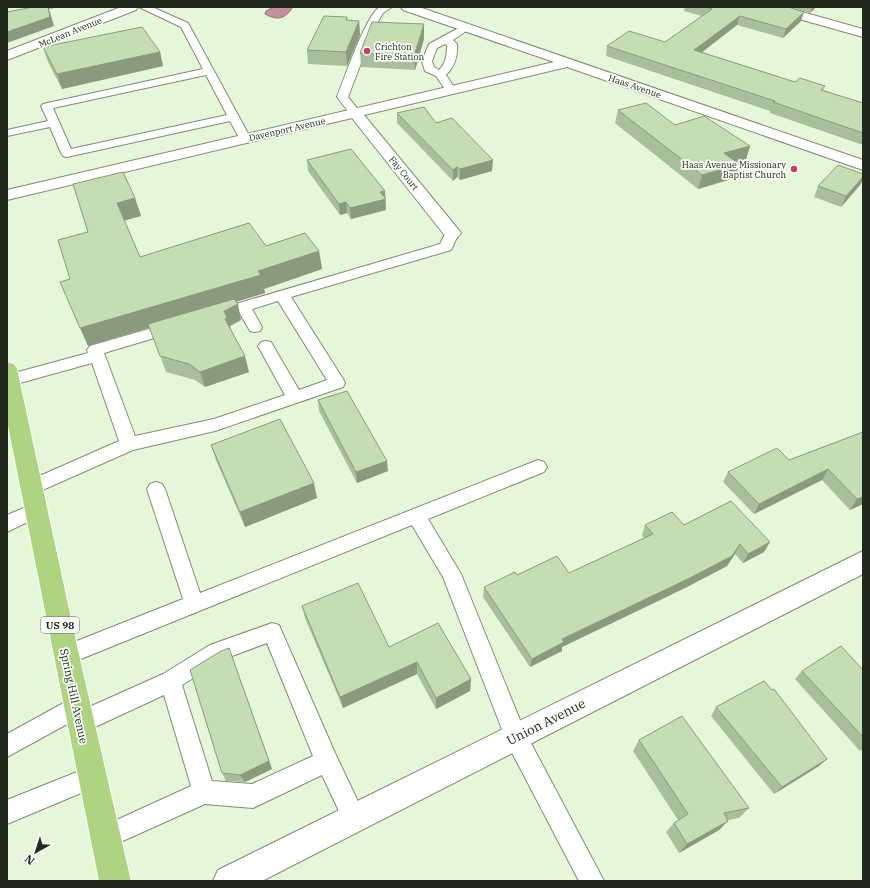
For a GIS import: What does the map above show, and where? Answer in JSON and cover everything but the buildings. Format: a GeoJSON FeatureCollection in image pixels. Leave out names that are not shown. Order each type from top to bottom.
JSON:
{"type":"FeatureCollection","features":[{"type":"Feature","properties":{"kind":"main road","name":"Spring Hill Avenue"},"geometry":{"type":"LineString","coordinates":[[8,375],[115,881]]}},
{"type":"Feature","properties":{"kind":"street","name":"McLean Avenue"},"geometry":{"type":"LineString","coordinates":[[7,56],[132,7]]}},
{"type":"Feature","properties":{"kind":"street","name":"Haas Avenue"},"geometry":{"type":"LineString","coordinates":[[407,7],[863,164]]}},
{"type":"Feature","properties":{"kind":"street"},"geometry":{"type":"LineString","coordinates":[[771,7],[863,33]]}},
{"type":"Feature","properties":{"kind":"street","name":"Davenport Avenue"},"geometry":{"type":"LineString","coordinates":[[7,195],[567,63]]}},
{"type":"Feature","properties":{"kind":"street","name":"Fay Court"},"geometry":{"type":"LineString","coordinates":[[355,113],[452,233]]}},
{"type":"Feature","properties":{"kind":"street","name":"Union Avenue"},"geometry":{"type":"LineString","coordinates":[[229,881],[863,562]]}},
{"type":"Feature","properties":{"kind":"lane"},"geometry":{"type":"LineString","coordinates":[[144,7],[185,25],[245,139]]}},
{"type":"Feature","properties":{"kind":"lane"},"geometry":{"type":"LineString","coordinates":[[355,113],[342,97],[370,27],[378,11],[388,7]]}},
{"type":"Feature","properties":{"kind":"lane"},"geometry":{"type":"LineString","coordinates":[[451,90],[440,74],[429,68],[427,61],[433,46],[446,40],[466,27]]}},
{"type":"Feature","properties":{"kind":"lane"},"geometry":{"type":"LineString","coordinates":[[440,74],[449,66],[453,54],[452,44],[446,40]]}},
{"type":"Feature","properties":{"kind":"lane"},"geometry":{"type":"LineString","coordinates":[[208,71],[47,106],[67,153],[233,117]]}},
{"type":"Feature","properties":{"kind":"lane"},"geometry":{"type":"LineString","coordinates":[[7,133],[23,131],[54,123]]}},
{"type":"Feature","properties":{"kind":"lane"},"geometry":{"type":"LineString","coordinates":[[206,317],[446,247],[452,233]]}},
{"type":"Feature","properties":{"kind":"lane"},"geometry":{"type":"LineString","coordinates":[[7,524],[34,498],[129,444],[215,425],[337,383],[282,295]]}},
{"type":"Feature","properties":{"kind":"lane"},"geometry":{"type":"LineString","coordinates":[[243,306],[255,327]]}},
{"type":"Feature","properties":{"kind":"lane"},"geometry":{"type":"LineString","coordinates":[[129,444],[95,350],[184,324]]}},
{"type":"Feature","properties":{"kind":"lane"},"geometry":{"type":"LineString","coordinates":[[266,346],[295,398]]}},
{"type":"Feature","properties":{"kind":"lane"},"geometry":{"type":"LineString","coordinates":[[8,375],[97,356]]}},
{"type":"Feature","properties":{"kind":"lane"},"geometry":{"type":"LineString","coordinates":[[66,655],[538,467]]}},
{"type":"Feature","properties":{"kind":"lane"},"geometry":{"type":"LineString","coordinates":[[156,489],[194,604]]}},
{"type":"Feature","properties":{"kind":"lane"},"geometry":{"type":"LineString","coordinates":[[416,516],[451,574],[516,737],[592,881]]}},
{"type":"Feature","properties":{"kind":"lane"},"geometry":{"type":"LineString","coordinates":[[7,746],[79,715],[170,681],[217,652],[272,632],[327,761],[354,818]]}},
{"type":"Feature","properties":{"kind":"lane"},"geometry":{"type":"LineString","coordinates":[[170,681],[204,792]]}},
{"type":"Feature","properties":{"kind":"lane"},"geometry":{"type":"LineString","coordinates":[[105,837],[204,792],[253,796],[327,761]]}},
{"type":"Feature","properties":{"kind":"lane"},"geometry":{"type":"LineString","coordinates":[[7,812],[92,777]]}},
{"type":"Feature","properties":{"kind":"shaded area"},"geometry":{"type":"Polygon","coordinates":[[[274,7],[293,7],[281,18],[274,18],[265,14],[266,11],[274,7]]]}},
{"type":"Feature","properties":{"kind":"place","name":"Crichton Fire Station"},"geometry":{"type":"Point","coordinates":[367,51]}},
{"type":"Feature","properties":{"kind":"place","name":"Haas Avenue Missionary Baptist Church"},"geometry":{"type":"Point","coordinates":[794,169]}}]}
